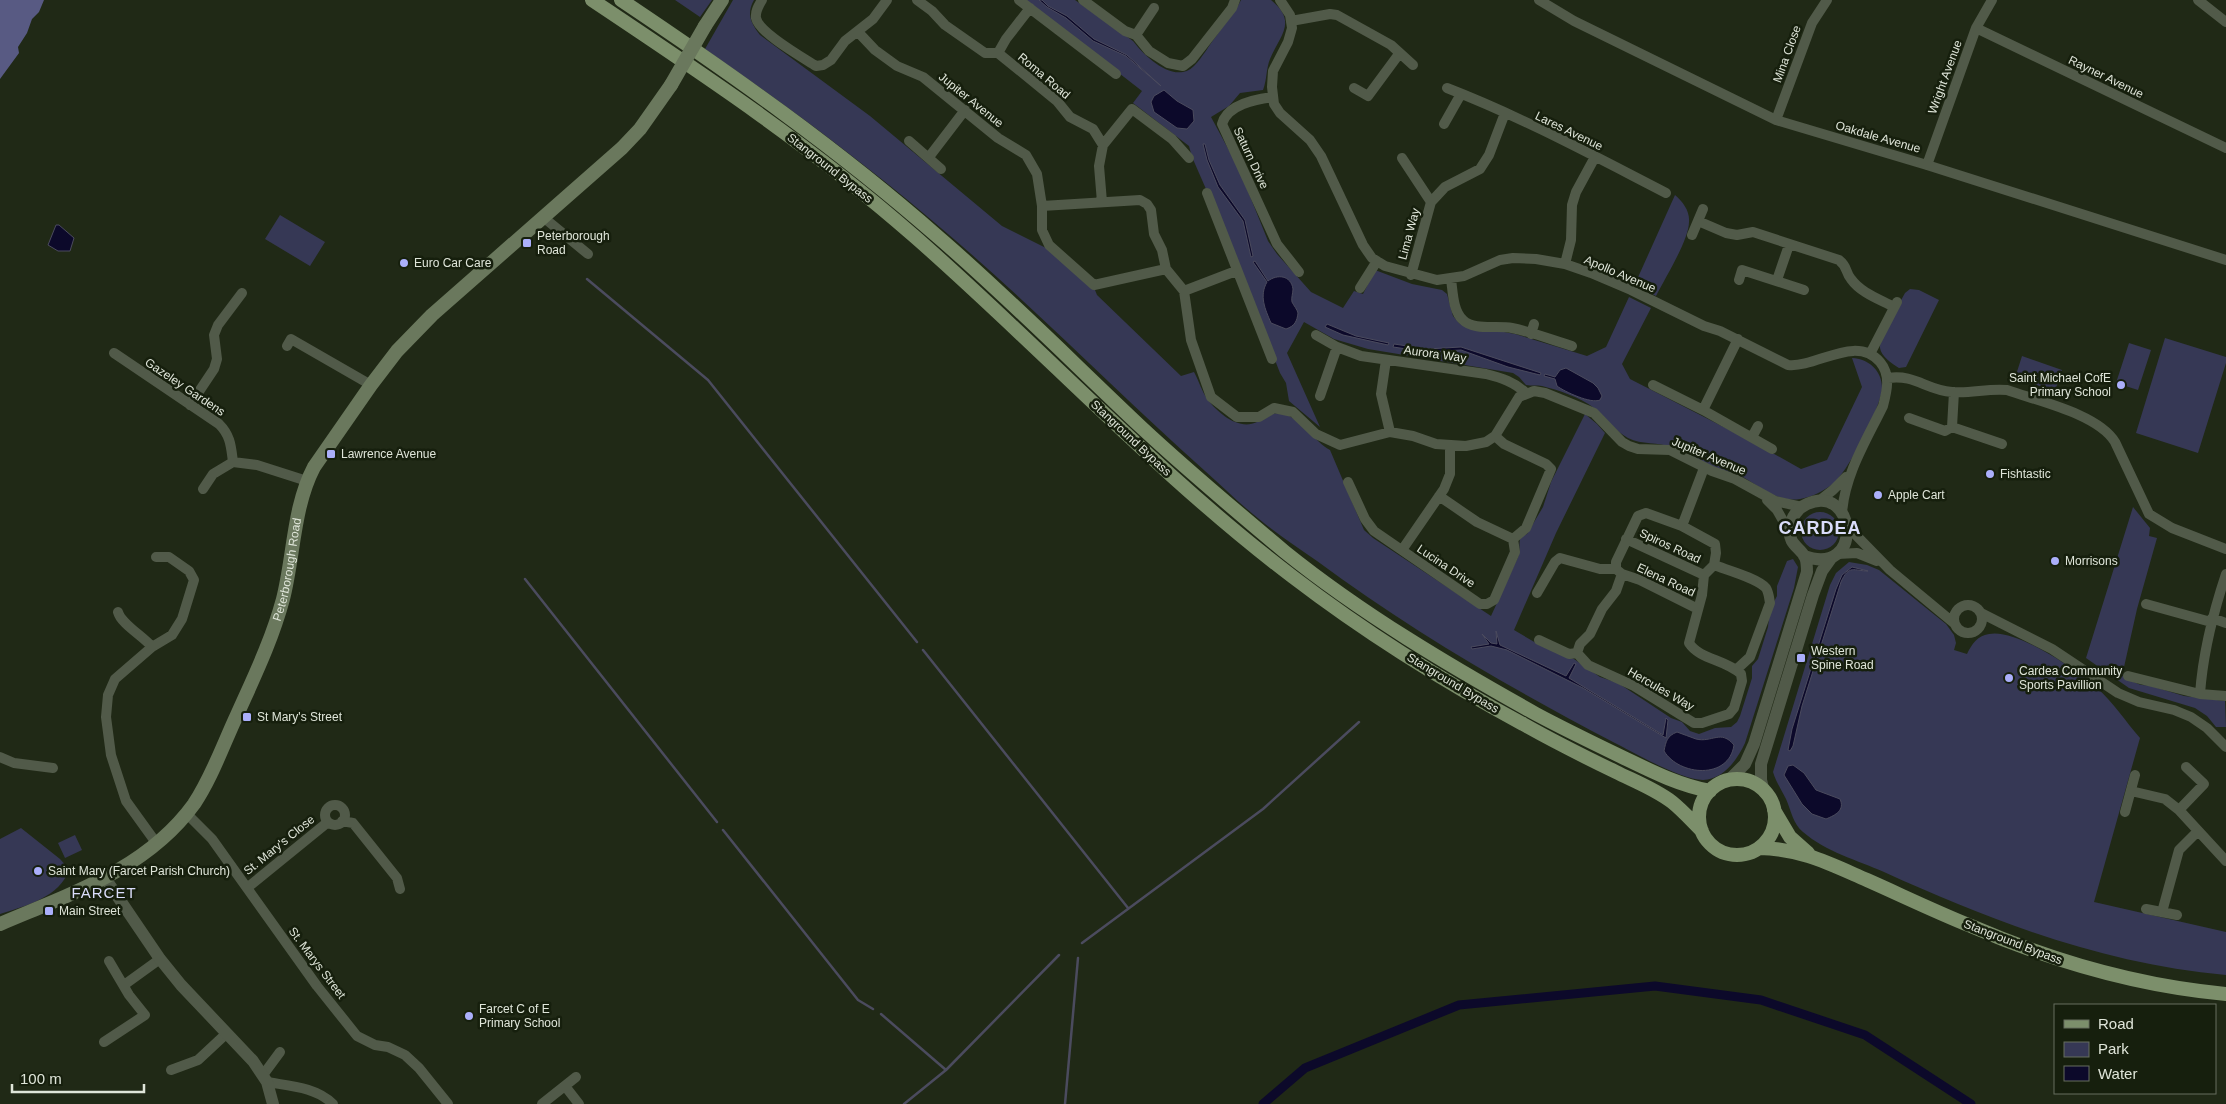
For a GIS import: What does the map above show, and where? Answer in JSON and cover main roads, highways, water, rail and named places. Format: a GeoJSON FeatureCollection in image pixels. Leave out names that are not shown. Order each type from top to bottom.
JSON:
{"type":"FeatureCollection","features":[{"type":"Feature","properties":{"kind":"main road","name":"Stanground Bypass"},"geometry":{"type":"LineString","coordinates":[[592,0],[774,125],[832,168],[903,226],[982,296],[1122,431],[1211,512],[1295,579],[1375,635],[1447,681],[1524,725],[1670,800],[1702,831]]}},
{"type":"Feature","properties":{"kind":"main road","name":"Stanground Bypass"},"geometry":{"type":"LineString","coordinates":[[621,0],[726,71],[813,135],[922,222],[1211,489],[1288,554],[1343,595],[1500,694],[1570,732],[1664,778],[1686,786],[1710,791]]}},
{"type":"Feature","properties":{"kind":"main road","name":"Peterborough Road"},"geometry":{"type":"LineString","coordinates":[[0,924],[105,878],[157,844],[186,813],[207,781],[276,623],[290,572],[299,511],[307,481],[314,467],[397,351],[432,315],[622,148],[654,111],[722,0]]}},
{"type":"Feature","properties":{"kind":"main road"},"geometry":{"type":"LineString","coordinates":[[1729,780],[1742,780],[1754,784],[1764,792],[1774,809],[1775,820],[1767,840],[1759,848],[1743,854],[1726,854],[1711,845],[1702,831],[1700,810],[1704,800],[1710,791],[1729,780]]}},
{"type":"Feature","properties":{"kind":"main road","name":"Stanground Bypass"},"geometry":{"type":"LineString","coordinates":[[1774,809],[1790,837],[1811,855]]}},
{"type":"Feature","properties":{"kind":"main road","name":"Stanground Bypass"},"geometry":{"type":"LineString","coordinates":[[1759,848],[1782,848],[1811,855],[1968,926],[2060,960],[2137,980],[2226,994]]}},
{"type":"Feature","properties":{"kind":"water"},"geometry":{"type":"Polygon","coordinates":[[[1039,0],[1067,16],[1094,39],[1127,55],[1161,86],[1126,56],[1093,41],[1066,18],[1047,7],[1039,0]]]}},
{"type":"Feature","properties":{"kind":"water"},"geometry":{"type":"Polygon","coordinates":[[[1164,90],[1177,101],[1193,110],[1194,121],[1187,129],[1177,128],[1154,112],[1151,102],[1154,96],[1164,90]]]}},
{"type":"Feature","properties":{"kind":"water"},"geometry":{"type":"Polygon","coordinates":[[[1203,144],[1205,144],[1209,160],[1220,185],[1245,220],[1253,256],[1251,257],[1243,221],[1218,187],[1203,144]]]}},
{"type":"Feature","properties":{"kind":"water"},"geometry":{"type":"Polygon","coordinates":[[[56,225],[59,225],[74,238],[70,251],[58,251],[48,245],[56,225]]]}},
{"type":"Feature","properties":{"kind":"water"},"geometry":{"type":"Polygon","coordinates":[[[1255,261],[1268,281],[1275,277],[1283,277],[1287,278],[1292,284],[1292,302],[1298,313],[1295,323],[1289,328],[1286,329],[1271,323],[1263,297],[1267,282],[1253,262],[1255,261]]]}},
{"type":"Feature","properties":{"kind":"water"},"geometry":{"type":"Polygon","coordinates":[[[1327,324],[1356,336],[1389,343],[1388,345],[1343,335],[1325,327],[1327,324]]]}},
{"type":"Feature","properties":{"kind":"water"},"geometry":{"type":"Polygon","coordinates":[[[1394,344],[1427,349],[1461,347],[1541,373],[1540,375],[1508,367],[1461,350],[1428,352],[1393,347],[1394,344]]]}},
{"type":"Feature","properties":{"kind":"water"},"geometry":{"type":"Polygon","coordinates":[[[1566,368],[1593,383],[1602,396],[1600,400],[1585,399],[1572,394],[1557,386],[1555,379],[1544,376],[1545,374],[1555,377],[1560,370],[1566,368]]]}},
{"type":"Feature","properties":{"kind":"water"},"geometry":{"type":"Polygon","coordinates":[[[1852,567],[1868,571],[1849,571],[1841,582],[1802,706],[1793,746],[1790,751],[1788,750],[1792,729],[1836,589],[1842,575],[1852,567]]]}},
{"type":"Feature","properties":{"kind":"water"},"geometry":{"type":"Polygon","coordinates":[[[1496,631],[1500,645],[1566,676],[1574,663],[1576,664],[1569,678],[1663,735],[1666,718],[1668,720],[1666,738],[1583,688],[1507,650],[1491,646],[1472,649],[1471,647],[1489,644],[1482,634],[1491,643],[1497,644],[1496,631]]]}},
{"type":"Feature","properties":{"kind":"water"},"geometry":{"type":"Polygon","coordinates":[[[1677,732],[1702,740],[1725,738],[1734,745],[1730,756],[1723,764],[1714,769],[1691,769],[1681,766],[1664,751],[1668,739],[1677,732]]]}},
{"type":"Feature","properties":{"kind":"water"},"geometry":{"type":"Polygon","coordinates":[[[1793,765],[1804,773],[1816,790],[1840,799],[1841,806],[1839,812],[1826,819],[1812,814],[1802,804],[1784,775],[1788,766],[1793,765]]]}},
{"type":"Feature","properties":{"kind":"waterway"},"geometry":{"type":"LineString","coordinates":[[587,279],[708,380],[917,642]]}},
{"type":"Feature","properties":{"kind":"waterway"},"geometry":{"type":"LineString","coordinates":[[525,579],[717,822]]}},
{"type":"Feature","properties":{"kind":"waterway"},"geometry":{"type":"LineString","coordinates":[[923,650],[1128,908]]}},
{"type":"Feature","properties":{"kind":"waterway"},"geometry":{"type":"LineString","coordinates":[[1082,943],[1263,809],[1359,722]]}},
{"type":"Feature","properties":{"kind":"waterway"},"geometry":{"type":"LineString","coordinates":[[723,830],[858,1000],[873,1009]]}},
{"type":"Feature","properties":{"kind":"waterway"},"geometry":{"type":"LineString","coordinates":[[881,1014],[946,1070],[1059,955]]}},
{"type":"Feature","properties":{"kind":"waterway"},"geometry":{"type":"LineString","coordinates":[[1065,1104],[1078,958]]}},
{"type":"Feature","properties":{"kind":"waterway"},"geometry":{"type":"LineString","coordinates":[[1263,1104],[1305,1068],[1459,1005],[1655,986],[1761,1000],[1865,1035],[1971,1104]]}},
{"type":"Feature","properties":{"kind":"waterway"},"geometry":{"type":"LineString","coordinates":[[904,1104],[946,1070]]}},
{"type":"Feature","properties":{"kind":"place","name":"Peterborough Road"},"geometry":{"type":"Point","coordinates":[527,243]}},
{"type":"Feature","properties":{"kind":"place","name":"Euro Car Care"},"geometry":{"type":"Point","coordinates":[404,263]}},
{"type":"Feature","properties":{"kind":"place","name":"Saint Michael CofE Primary School"},"geometry":{"type":"Point","coordinates":[2121,385]}},
{"type":"Feature","properties":{"kind":"place","name":"Lawrence Avenue"},"geometry":{"type":"Point","coordinates":[331,454]}},
{"type":"Feature","properties":{"kind":"place","name":"Fishtastic"},"geometry":{"type":"Point","coordinates":[1990,474]}},
{"type":"Feature","properties":{"kind":"place","name":"Apple Cart"},"geometry":{"type":"Point","coordinates":[1878,495]}},
{"type":"Feature","properties":{"kind":"place","name":"Morrisons"},"geometry":{"type":"Point","coordinates":[2055,561]}},
{"type":"Feature","properties":{"kind":"place","name":"Western Spine Road"},"geometry":{"type":"Point","coordinates":[1801,658]}},
{"type":"Feature","properties":{"kind":"place","name":"Cardea Community Sports Pavillion"},"geometry":{"type":"Point","coordinates":[2009,678]}},
{"type":"Feature","properties":{"kind":"place","name":"St Mary's Street"},"geometry":{"type":"Point","coordinates":[247,717]}},
{"type":"Feature","properties":{"kind":"place","name":"Saint Mary (Farcet Parish Church)"},"geometry":{"type":"Point","coordinates":[38,871]}},
{"type":"Feature","properties":{"kind":"place","name":"Main Street"},"geometry":{"type":"Point","coordinates":[49,911]}},
{"type":"Feature","properties":{"kind":"place","name":"Farcet C of E Primary School"},"geometry":{"type":"Point","coordinates":[469,1016]}},
{"type":"Feature","properties":{"kind":"district","name":"CARDEA"},"geometry":{"type":"Point","coordinates":[1820,528]}},
{"type":"Feature","properties":{"kind":"district","name":"FARCET"},"geometry":{"type":"Point","coordinates":[104,892]}}]}
